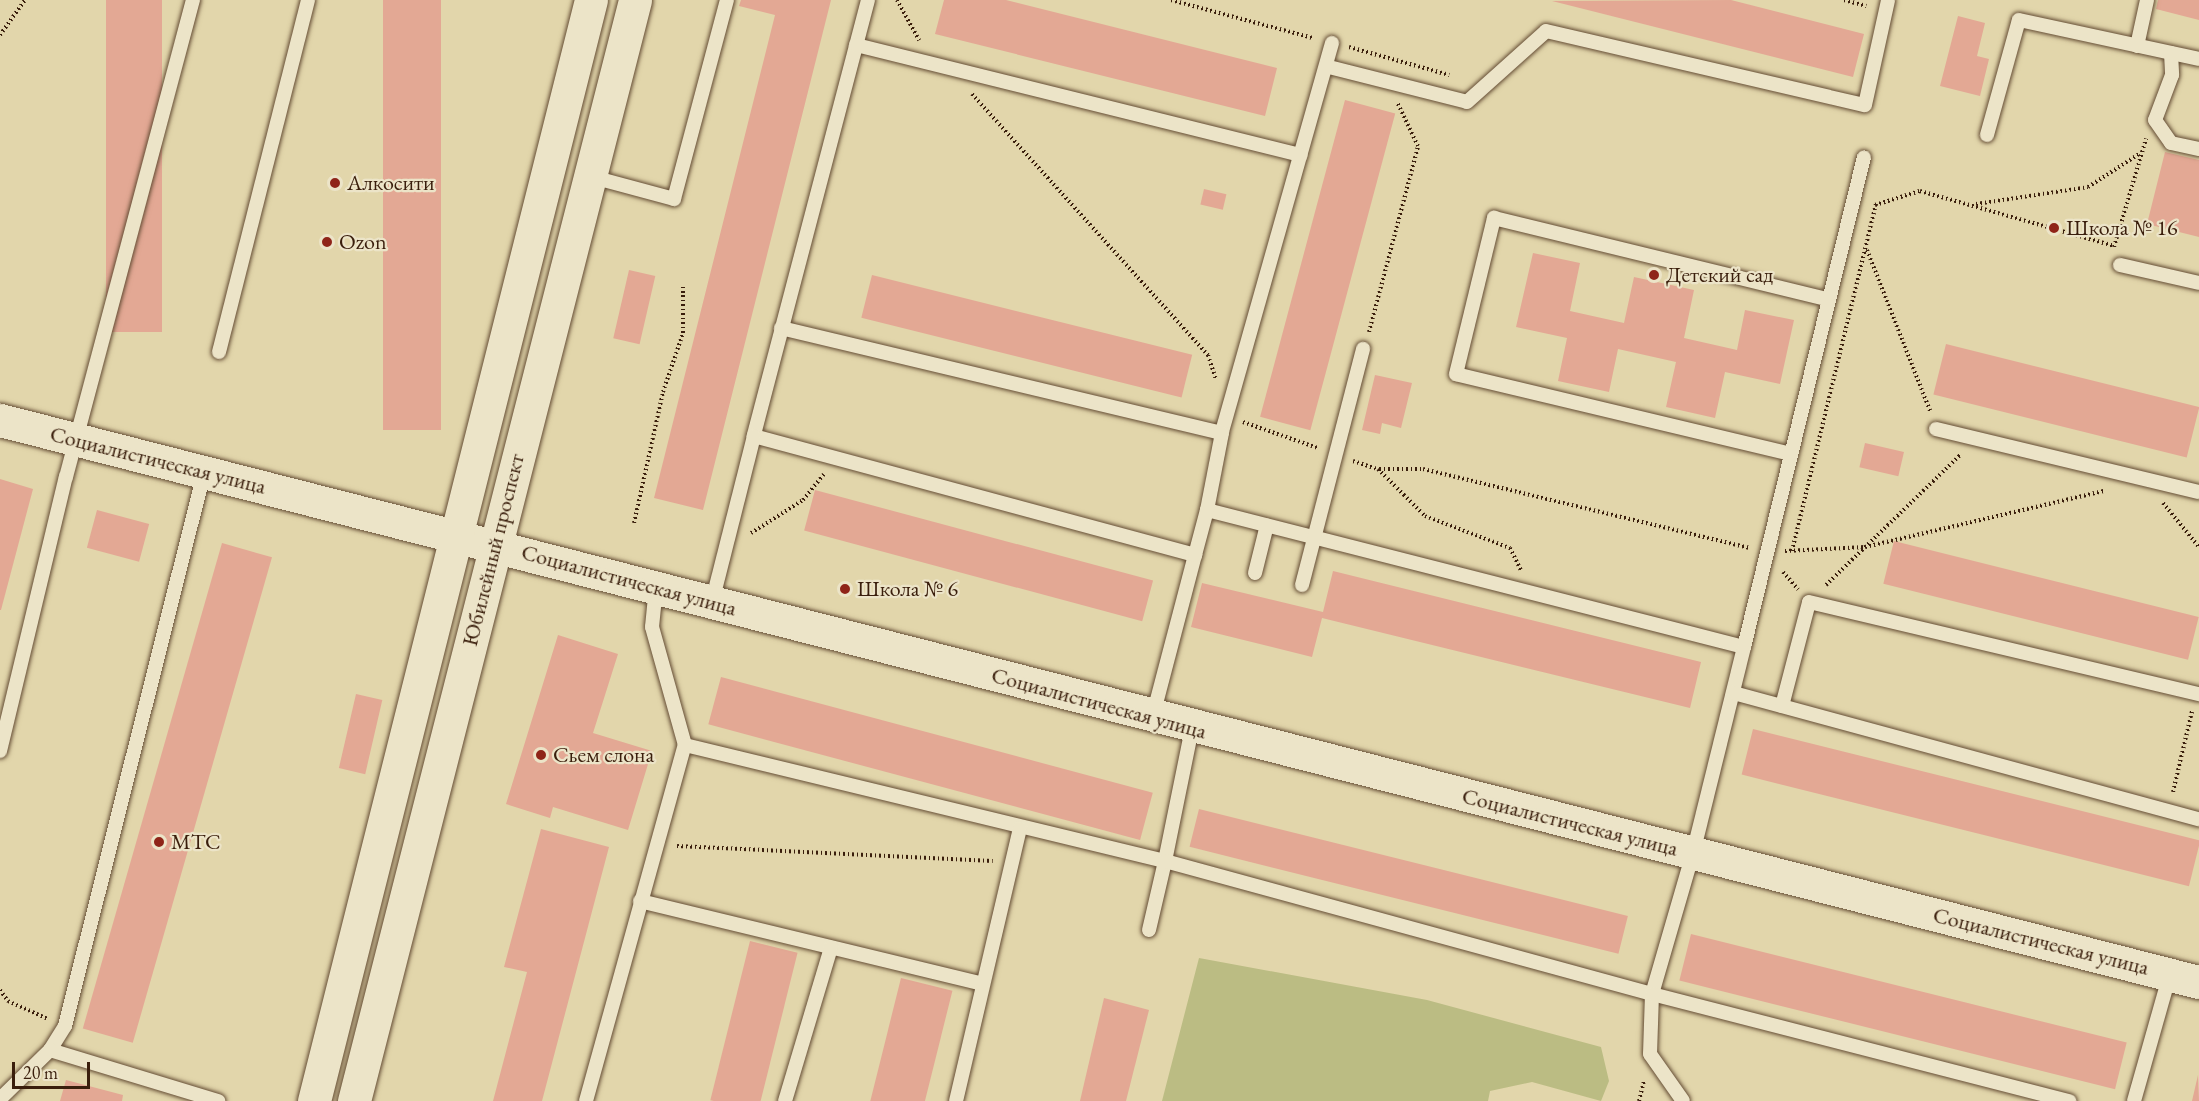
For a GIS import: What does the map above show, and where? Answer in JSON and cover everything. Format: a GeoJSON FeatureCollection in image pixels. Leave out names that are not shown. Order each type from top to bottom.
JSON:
{"type":"FeatureCollection","features":[{"type":"Feature","properties":{"kind":"main road","name":"Юбилейный проспект"},"geometry":{"type":"LineString","coordinates":[[314,1101],[591,0]]}},
{"type":"Feature","properties":{"kind":"main road","name":"Юбилейный проспект"},"geometry":{"type":"LineString","coordinates":[[354,1101],[634,0]]}},
{"type":"Feature","properties":{"kind":"main road","name":"Социалистическая улица"},"geometry":{"type":"LineString","coordinates":[[0,420],[656,587],[1192,728],[2185,978]]}},
{"type":"Feature","properties":{"kind":"lane"},"geometry":{"type":"LineString","coordinates":[[0,751],[78,440],[193,0]]}},
{"type":"Feature","properties":{"kind":"lane"},"geometry":{"type":"LineString","coordinates":[[219,352],[308,0]]}},
{"type":"Feature","properties":{"kind":"lane"},"geometry":{"type":"LineString","coordinates":[[589,176],[674,199],[727,0]]}},
{"type":"Feature","properties":{"kind":"lane"},"geometry":{"type":"LineString","coordinates":[[712,602],[781,328],[868,0]]}},
{"type":"Feature","properties":{"kind":"lane"},"geometry":{"type":"LineString","coordinates":[[1329,67],[1399,82],[1467,102],[1490,86],[1546,31],[1865,105],[1888,0]]}},
{"type":"Feature","properties":{"kind":"lane"},"geometry":{"type":"LineString","coordinates":[[2137,46],[2147,0]]}},
{"type":"Feature","properties":{"kind":"lane"},"geometry":{"type":"LineString","coordinates":[[1988,135],[2019,20],[2199,59]]}},
{"type":"Feature","properties":{"kind":"lane"},"geometry":{"type":"LineString","coordinates":[[1152,717],[1207,510],[1222,433],[1301,155],[1329,67],[1332,43]]}},
{"type":"Feature","properties":{"kind":"lane"},"geometry":{"type":"LineString","coordinates":[[856,45],[1301,155]]}},
{"type":"Feature","properties":{"kind":"lane"},"geometry":{"type":"LineString","coordinates":[[2171,53],[2172,75],[2155,120],[2171,143],[2199,149]]}},
{"type":"Feature","properties":{"kind":"lane"},"geometry":{"type":"LineString","coordinates":[[1683,1101],[1650,1054],[1652,994],[1693,853],[1734,693],[1827,298],[1864,157]]}},
{"type":"Feature","properties":{"kind":"lane"},"geometry":{"type":"LineString","coordinates":[[1791,454],[1456,374],[1494,218],[1827,298]]}},
{"type":"Feature","properties":{"kind":"lane"},"geometry":{"type":"LineString","coordinates":[[2120,265],[2199,283]]}},
{"type":"Feature","properties":{"kind":"lane"},"geometry":{"type":"LineString","coordinates":[[781,328],[1222,433]]}},
{"type":"Feature","properties":{"kind":"lane"},"geometry":{"type":"LineString","coordinates":[[1302,585],[1334,454],[1363,349]]}},
{"type":"Feature","properties":{"kind":"lane"},"geometry":{"type":"LineString","coordinates":[[1936,429],[2145,481],[2199,492]]}},
{"type":"Feature","properties":{"kind":"lane"},"geometry":{"type":"LineString","coordinates":[[754,436],[1195,555]]}},
{"type":"Feature","properties":{"kind":"lane"},"geometry":{"type":"LineString","coordinates":[[1,1100],[50,1050],[65,1026],[204,473]]}},
{"type":"Feature","properties":{"kind":"lane"},"geometry":{"type":"LineString","coordinates":[[1207,510],[1744,647]]}},
{"type":"Feature","properties":{"kind":"lane"},"geometry":{"type":"LineString","coordinates":[[1255,573],[1267,525]]}},
{"type":"Feature","properties":{"kind":"lane"},"geometry":{"type":"LineString","coordinates":[[586,1101],[685,745],[652,627],[656,587]]}},
{"type":"Feature","properties":{"kind":"lane"},"geometry":{"type":"LineString","coordinates":[[1782,706],[1809,602],[2197,694]]}},
{"type":"Feature","properties":{"kind":"lane"},"geometry":{"type":"LineString","coordinates":[[1734,693],[2199,819]]}},
{"type":"Feature","properties":{"kind":"lane"},"geometry":{"type":"LineString","coordinates":[[1149,930],[1192,728]]}},
{"type":"Feature","properties":{"kind":"lane"},"geometry":{"type":"LineString","coordinates":[[685,745],[1020,828],[1165,861],[1652,994],[2070,1101]]}},
{"type":"Feature","properties":{"kind":"lane"},"geometry":{"type":"LineString","coordinates":[[956,1101],[1009,862],[1020,828]]}},
{"type":"Feature","properties":{"kind":"lane"},"geometry":{"type":"LineString","coordinates":[[640,901],[982,984]]}},
{"type":"Feature","properties":{"kind":"lane"},"geometry":{"type":"LineString","coordinates":[[785,1101],[831,948]]}},
{"type":"Feature","properties":{"kind":"lane"},"geometry":{"type":"LineString","coordinates":[[2134,1101],[2185,978]]}},
{"type":"Feature","properties":{"kind":"lane"},"geometry":{"type":"LineString","coordinates":[[50,1050],[218,1101]]}},
{"type":"Feature","properties":{"kind":"path"},"geometry":{"type":"LineString","coordinates":[[0,35],[26,0]]}},
{"type":"Feature","properties":{"kind":"path"},"geometry":{"type":"LineString","coordinates":[[897,0],[919,40],[948,67],[1208,355],[1228,416],[1378,469],[1423,469],[1767,552],[1865,547],[2145,481],[2199,547]]}},
{"type":"Feature","properties":{"kind":"path"},"geometry":{"type":"LineString","coordinates":[[1171,0],[1490,86]]}},
{"type":"Feature","properties":{"kind":"path"},"geometry":{"type":"LineString","coordinates":[[1363,349],[1418,146],[1397,101],[1399,82]]}},
{"type":"Feature","properties":{"kind":"path"},"geometry":{"type":"LineString","coordinates":[[2120,265],[2114,246],[2139,154],[2155,120]]}},
{"type":"Feature","properties":{"kind":"path"},"geometry":{"type":"LineString","coordinates":[[1972,205],[2088,187],[2139,154]]}},
{"type":"Feature","properties":{"kind":"path"},"geometry":{"type":"LineString","coordinates":[[1875,205],[1920,191],[2114,246]]}},
{"type":"Feature","properties":{"kind":"path"},"geometry":{"type":"LineString","coordinates":[[1866,249],[1936,429]]}},
{"type":"Feature","properties":{"kind":"path"},"geometry":{"type":"LineString","coordinates":[[634,524],[663,392],[683,333],[683,287]]}},
{"type":"Feature","properties":{"kind":"path"},"geometry":{"type":"LineString","coordinates":[[1767,552],[1809,602],[1977,439]]}},
{"type":"Feature","properties":{"kind":"path"},"geometry":{"type":"LineString","coordinates":[[727,547],[803,500],[837,458]]}},
{"type":"Feature","properties":{"kind":"path"},"geometry":{"type":"LineString","coordinates":[[1378,469],[1425,516],[1510,548],[1532,593]]}},
{"type":"Feature","properties":{"kind":"path"},"geometry":{"type":"LineString","coordinates":[[2169,810],[2197,694]]}},
{"type":"Feature","properties":{"kind":"path"},"geometry":{"type":"LineString","coordinates":[[656,845],[1009,862]]}},
{"type":"Feature","properties":{"kind":"path"},"geometry":{"type":"LineString","coordinates":[[0,990],[8,1001],[65,1026]]}},
{"type":"Feature","properties":{"kind":"green space"},"geometry":{"type":"Polygon","coordinates":[[[1199,958],[1427,1000],[1601,1047],[1609,1081],[1601,1101],[1532,1082],[1490,1091],[1488,1101],[1162,1101],[1199,958]]]}},
{"type":"Feature","properties":{"kind":"building"},"geometry":{"type":"Polygon","coordinates":[[[106,0],[162,0],[162,332],[106,332],[106,0]]]}},
{"type":"Feature","properties":{"kind":"building"},"geometry":{"type":"Polygon","coordinates":[[[383,0],[441,0],[441,430],[383,430],[383,0]]]}},
{"type":"Feature","properties":{"kind":"building"},"geometry":{"type":"Polygon","coordinates":[[[741,0],[831,0],[703,510],[654,498],[775,15],[739,6],[741,0]]]}},
{"type":"Feature","properties":{"kind":"building"},"geometry":{"type":"Polygon","coordinates":[[[944,0],[1006,0],[1277,68],[1265,116],[935,34],[944,0]]]}},
{"type":"Feature","properties":{"kind":"building"},"geometry":{"type":"Polygon","coordinates":[[[1731,0],[1864,34],[1853,77],[1552,1],[1731,0]]]}},
{"type":"Feature","properties":{"kind":"building"},"geometry":{"type":"Polygon","coordinates":[[[2158,0],[2199,0],[2199,20],[2156,9],[2158,0]]]}},
{"type":"Feature","properties":{"kind":"building"},"geometry":{"type":"Polygon","coordinates":[[[1958,16],[1985,23],[1977,56],[1989,59],[1980,96],[1940,86],[1958,16]]]}},
{"type":"Feature","properties":{"kind":"building"},"geometry":{"type":"Polygon","coordinates":[[[1345,100],[1395,113],[1310,430],[1260,417],[1345,100]]]}},
{"type":"Feature","properties":{"kind":"building"},"geometry":{"type":"Polygon","coordinates":[[[2165,152],[2199,160],[2199,237],[2147,224],[2165,152]]]}},
{"type":"Feature","properties":{"kind":"building"},"geometry":{"type":"Polygon","coordinates":[[[1204,189],[1226,194],[1223,210],[1200,205],[1204,189]]]}},
{"type":"Feature","properties":{"kind":"building"},"geometry":{"type":"Polygon","coordinates":[[[1533,253],[1580,263],[1570,311],[1624,323],[1634,277],[1694,290],[1684,338],[1737,350],[1745,310],[1794,320],[1780,384],[1725,372],[1715,418],[1666,407],[1676,362],[1618,349],[1609,392],[1558,381],[1567,338],[1516,327],[1533,253]]]}},
{"type":"Feature","properties":{"kind":"building"},"geometry":{"type":"Polygon","coordinates":[[[629,270],[655,276],[640,344],[613,338],[629,270]]]}},
{"type":"Feature","properties":{"kind":"building"},"geometry":{"type":"Polygon","coordinates":[[[872,275],[1192,355],[1182,398],[861,318],[872,275]]]}},
{"type":"Feature","properties":{"kind":"building"},"geometry":{"type":"Polygon","coordinates":[[[1946,344],[2199,407],[2187,458],[1933,394],[1946,344]]]}},
{"type":"Feature","properties":{"kind":"building"},"geometry":{"type":"Polygon","coordinates":[[[1375,375],[1412,383],[1401,428],[1382,423],[1380,434],[1362,430],[1375,375]]]}},
{"type":"Feature","properties":{"kind":"building"},"geometry":{"type":"Polygon","coordinates":[[[1865,443],[1904,452],[1898,476],[1859,467],[1865,443]]]}},
{"type":"Feature","properties":{"kind":"building"},"geometry":{"type":"Polygon","coordinates":[[[0,479],[33,489],[1,610],[0,610],[0,479]]]}},
{"type":"Feature","properties":{"kind":"building"},"geometry":{"type":"Polygon","coordinates":[[[815,490],[1153,581],[1142,621],[804,531],[815,490]]]}},
{"type":"Feature","properties":{"kind":"building"},"geometry":{"type":"Polygon","coordinates":[[[97,510],[149,524],[139,562],[87,548],[97,510]]]}},
{"type":"Feature","properties":{"kind":"building"},"geometry":{"type":"Polygon","coordinates":[[[1894,541],[2199,617],[2188,660],[1883,584],[1894,541]]]}},
{"type":"Feature","properties":{"kind":"building"},"geometry":{"type":"Polygon","coordinates":[[[222,543],[272,557],[133,1043],[83,1028],[222,543]]]}},
{"type":"Feature","properties":{"kind":"building"},"geometry":{"type":"Polygon","coordinates":[[[1333,571],[1701,662],[1690,708],[1322,618],[1312,657],[1191,627],[1202,583],[1323,612],[1333,571]]]}},
{"type":"Feature","properties":{"kind":"building"},"geometry":{"type":"Polygon","coordinates":[[[558,635],[618,654],[593,733],[652,751],[628,830],[553,807],[550,818],[506,804],[558,635]]]}},
{"type":"Feature","properties":{"kind":"building"},"geometry":{"type":"Polygon","coordinates":[[[721,677],[1153,793],[1140,840],[708,724],[721,677]]]}},
{"type":"Feature","properties":{"kind":"building"},"geometry":{"type":"Polygon","coordinates":[[[356,694],[382,700],[365,774],[339,768],[356,694]]]}},
{"type":"Feature","properties":{"kind":"building"},"geometry":{"type":"Polygon","coordinates":[[[1753,729],[2199,840],[2189,886],[1742,775],[1753,729]]]}},
{"type":"Feature","properties":{"kind":"building"},"geometry":{"type":"Polygon","coordinates":[[[1199,809],[1628,916],[1618,954],[1190,847],[1199,809]]]}},
{"type":"Feature","properties":{"kind":"building"},"geometry":{"type":"Polygon","coordinates":[[[541,829],[609,847],[542,1101],[493,1101],[527,972],[504,967],[541,829]]]}},
{"type":"Feature","properties":{"kind":"building"},"geometry":{"type":"Polygon","coordinates":[[[1691,934],[2127,1043],[2115,1089],[1679,981],[1691,934]]]}},
{"type":"Feature","properties":{"kind":"building"},"geometry":{"type":"Polygon","coordinates":[[[750,941],[798,953],[761,1101],[710,1100],[750,941]]]}},
{"type":"Feature","properties":{"kind":"building"},"geometry":{"type":"Polygon","coordinates":[[[901,978],[952,991],[925,1101],[870,1101],[901,978]]]}},
{"type":"Feature","properties":{"kind":"building"},"geometry":{"type":"Polygon","coordinates":[[[1104,998],[1149,1010],[1126,1101],[1080,1101],[1104,998]]]}},
{"type":"Feature","properties":{"kind":"building"},"geometry":{"type":"Polygon","coordinates":[[[2198,1075],[2199,1101],[2192,1101],[2198,1075]]]}},
{"type":"Feature","properties":{"kind":"building"},"geometry":{"type":"Polygon","coordinates":[[[66,1080],[123,1095],[122,1101],[60,1101],[66,1080]]]}},
{"type":"Feature","properties":{"kind":"place","name":"Алкосити"},"geometry":{"type":"Point","coordinates":[335,183]}},
{"type":"Feature","properties":{"kind":"place","name":"Школа № 16"},"geometry":{"type":"Point","coordinates":[2054,228]}},
{"type":"Feature","properties":{"kind":"place","name":"Ozon"},"geometry":{"type":"Point","coordinates":[327,242]}},
{"type":"Feature","properties":{"kind":"place","name":"Детский сад"},"geometry":{"type":"Point","coordinates":[1654,275]}},
{"type":"Feature","properties":{"kind":"place","name":"Школа № 6"},"geometry":{"type":"Point","coordinates":[845,589]}},
{"type":"Feature","properties":{"kind":"place","name":"Сьем слона"},"geometry":{"type":"Point","coordinates":[541,755]}},
{"type":"Feature","properties":{"kind":"place","name":"МТС"},"geometry":{"type":"Point","coordinates":[159,842]}}]}
